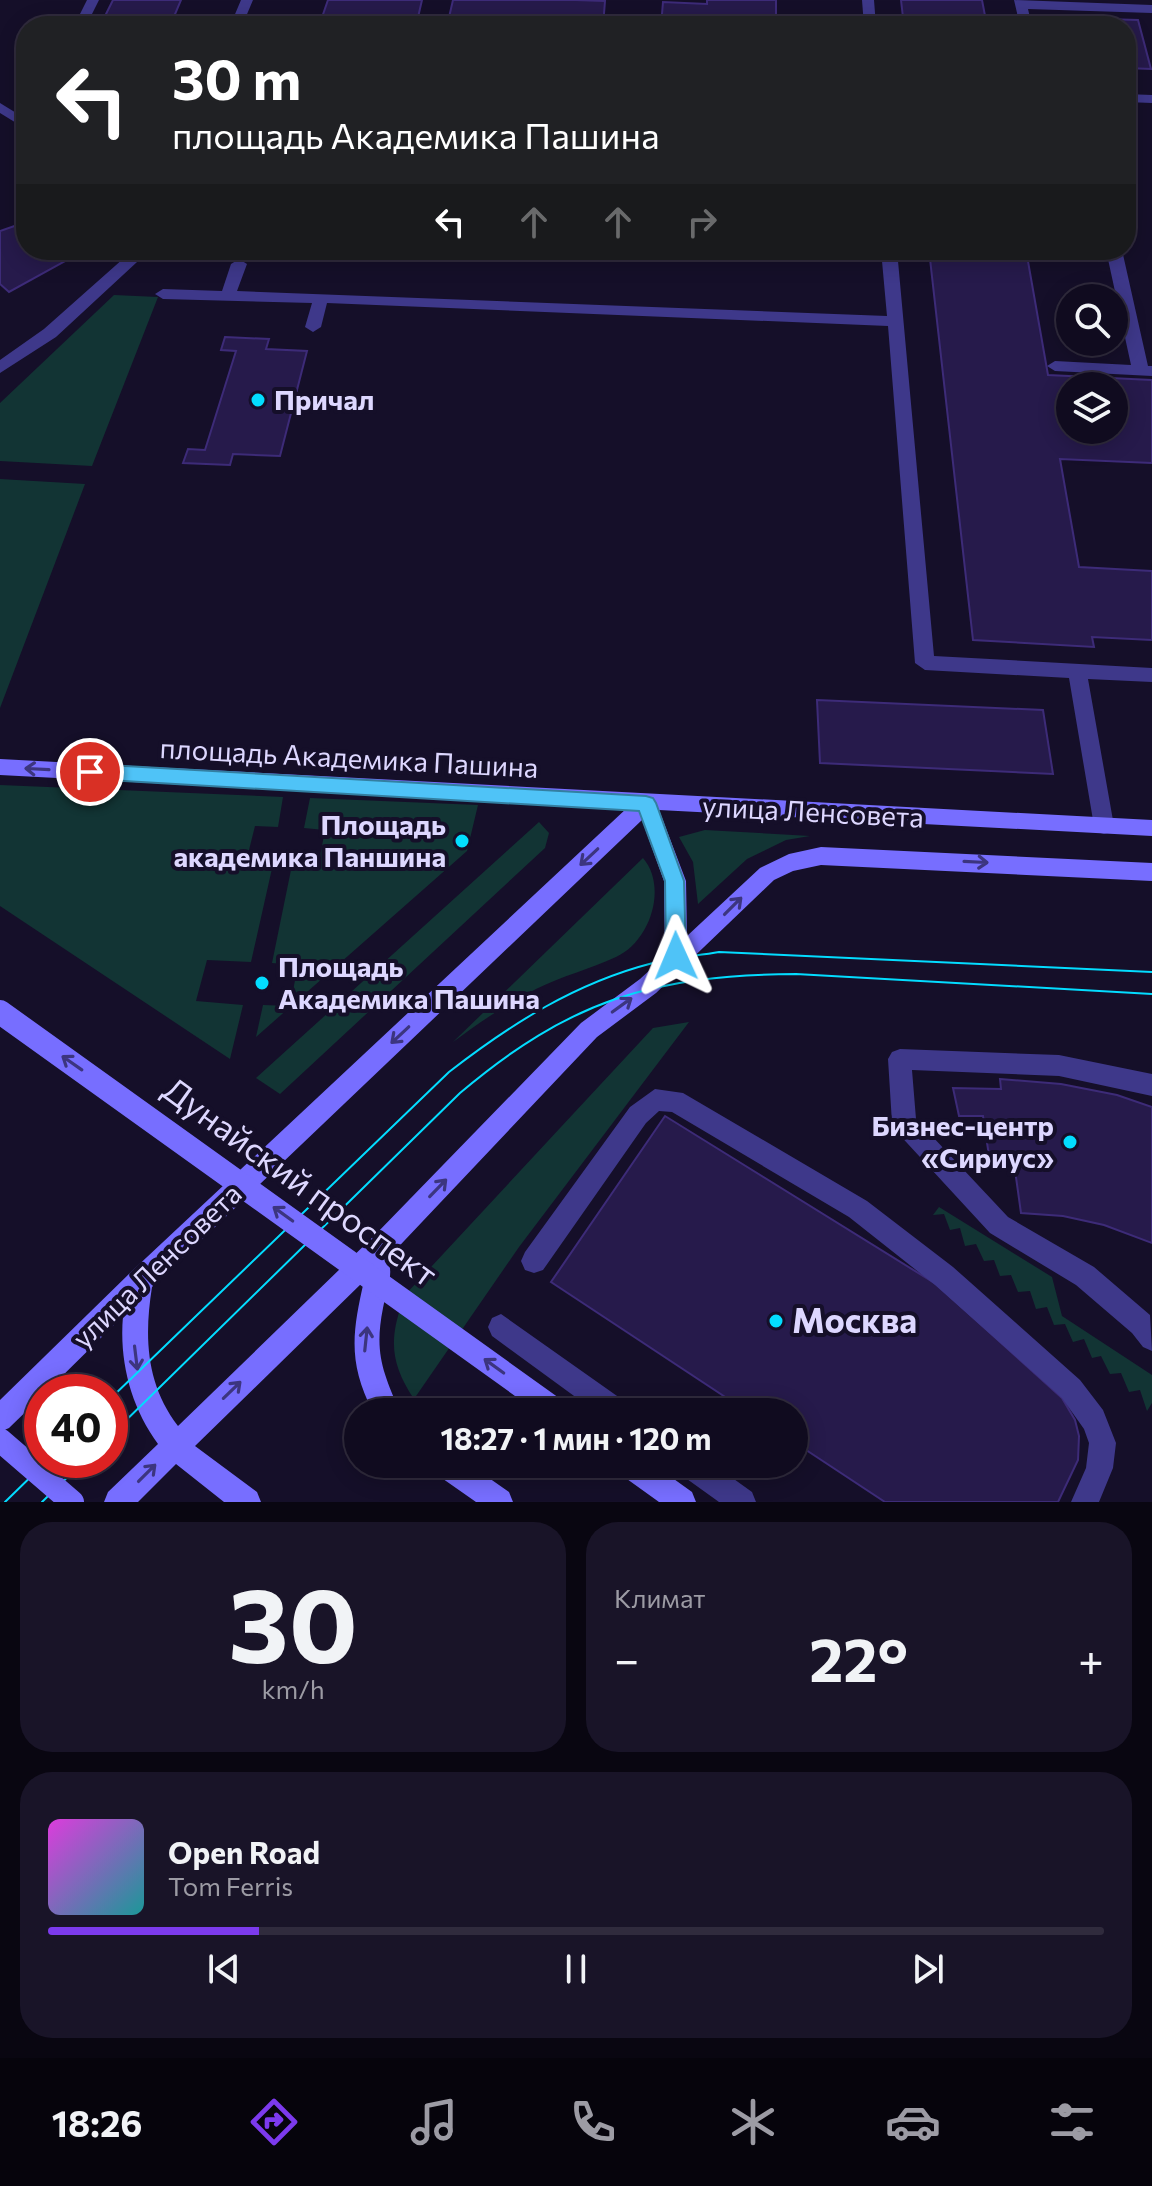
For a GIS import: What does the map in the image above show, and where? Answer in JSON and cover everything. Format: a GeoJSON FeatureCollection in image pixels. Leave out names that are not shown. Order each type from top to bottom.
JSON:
{"type":"FeatureCollection","features":[{"type":"Feature","properties":{"kind":"street"},"geometry":{"type":"LineString","coordinates":[[1021,2],[1152,9]]}},
{"type":"Feature","properties":{"kind":"street"},"geometry":{"type":"LineString","coordinates":[[0,368],[50,333],[131,260]]}},
{"type":"Feature","properties":{"kind":"street"},"geometry":{"type":"LineString","coordinates":[[890,260],[925,663],[1152,675]]}},
{"type":"Feature","properties":{"kind":"street"},"geometry":{"type":"LineString","coordinates":[[1055,366],[1146,371],[1117,260]]}},
{"type":"Feature","properties":{"kind":"street"},"geometry":{"type":"LineString","coordinates":[[228,296],[239,264]]}},
{"type":"Feature","properties":{"kind":"street"},"geometry":{"type":"LineString","coordinates":[[163,294],[895,321]]}},
{"type":"Feature","properties":{"kind":"street"},"geometry":{"type":"LineString","coordinates":[[313,327],[321,298]]}},
{"type":"Feature","properties":{"kind":"street"},"geometry":{"type":"LineString","coordinates":[[1077,671],[1104,826]]}},
{"type":"Feature","properties":{"kind":"street","name":"площадь Академика Пашина"},"geometry":{"type":"LineString","coordinates":[[0,767],[646,803]]}},
{"type":"Feature","properties":{"kind":"street"},"geometry":{"type":"LineString","coordinates":[[646,803],[675,881],[676,960]]}},
{"type":"Feature","properties":{"kind":"street","name":"улица Ленсовета"},"geometry":{"type":"LineString","coordinates":[[0,1419],[140,1281],[646,803],[1152,828]]}},
{"type":"Feature","properties":{"kind":"street","name":"улица Ленсовета"},"geometry":{"type":"LineString","coordinates":[[118,1502],[384,1244],[589,1030],[648,986],[767,874],[789,863],[821,856],[1152,872]]}},
{"type":"Feature","properties":{"kind":"street","name":"Дунайский проспект"},"geometry":{"type":"LineString","coordinates":[[0,1012],[538,1398]]}},
{"type":"Feature","properties":{"kind":"street"},"geometry":{"type":"LineString","coordinates":[[1152,1085],[1123,1075],[1059,1065],[1000,1060],[900,1059],[904,1123],[999,1225],[1085,1276],[1141,1324],[1152,1338]]}},
{"type":"Feature","properties":{"kind":"street"},"geometry":{"type":"LineString","coordinates":[[534,1261],[638,1115],[655,1100],[675,1101],[858,1209],[944,1276],[1071,1389],[1089,1411],[1105,1447],[1103,1464],[1085,1502]]}},
{"type":"Feature","properties":{"kind":"street"},"geometry":{"type":"LineString","coordinates":[[380,1398],[371,1381],[363,1346],[384,1244]]}},
{"type":"Feature","properties":{"kind":"street"},"geometry":{"type":"LineString","coordinates":[[140,1281],[132,1325],[137,1369],[152,1408],[176,1444],[247,1502]]}},
{"type":"Feature","properties":{"kind":"street"},"geometry":{"type":"LineString","coordinates":[[501,1327],[599,1398]]}},
{"type":"Feature","properties":{"kind":"street"},"geometry":{"type":"LineString","coordinates":[[0,1440],[72,1502]]}},
{"type":"Feature","properties":{"kind":"street"},"geometry":{"type":"LineString","coordinates":[[466,1478],[499,1502]]}},
{"type":"Feature","properties":{"kind":"street"},"geometry":{"type":"LineString","coordinates":[[649,1478],[682,1502]]}},
{"type":"Feature","properties":{"kind":"street"},"geometry":{"type":"LineString","coordinates":[[709,1478],[742,1502]]}},
{"type":"Feature","properties":{"kind":"green space"},"geometry":{"type":"Polygon","coordinates":[[[114,295],[158,297],[92,466],[0,461],[0,403],[114,295]]]}},
{"type":"Feature","properties":{"kind":"green space"},"geometry":{"type":"Polygon","coordinates":[[[0,479],[85,484],[0,708],[0,479]]]}},
{"type":"Feature","properties":{"kind":"green space"},"geometry":{"type":"Polygon","coordinates":[[[0,785],[283,797],[278,827],[255,826],[246,862],[273,864],[251,962],[207,960],[196,1001],[243,1005],[230,1059],[0,906],[0,785]]]}},
{"type":"Feature","properties":{"kind":"green space"},"geometry":{"type":"Polygon","coordinates":[[[310,798],[478,805],[467,851],[256,1037],[263,1005],[290,1006],[298,965],[272,963],[292,865],[318,867],[325,830],[304,828],[310,798]]]}},
{"type":"Feature","properties":{"kind":"green space"},"geometry":{"type":"Polygon","coordinates":[[[539,822],[549,833],[545,848],[280,1094],[256,1078],[539,822]]]}},
{"type":"Feature","properties":{"kind":"green space"},"geometry":{"type":"Polygon","coordinates":[[[705,830],[810,836],[786,840],[747,859],[698,904],[693,862],[679,837],[705,830]]]}},
{"type":"Feature","properties":{"kind":"green space"},"geometry":{"type":"Polygon","coordinates":[[[643,858],[654,884],[652,913],[646,927],[628,950],[525,995],[453,1042],[643,858]]]}},
{"type":"Feature","properties":{"kind":"green space"},"geometry":{"type":"Polygon","coordinates":[[[689,1022],[519,1247],[413,1398],[400,1373],[394,1348],[396,1324],[405,1295],[653,1028],[689,1022]]]}},
{"type":"Feature","properties":{"kind":"green space"},"geometry":{"type":"Polygon","coordinates":[[[939,1207],[1052,1277],[1062,1316],[1152,1375],[1152,1403],[1147,1411],[1140,1390],[1129,1392],[1121,1373],[1110,1374],[1101,1356],[1092,1358],[1084,1339],[1073,1342],[1065,1324],[1054,1325],[1047,1307],[1036,1309],[1030,1291],[1018,1292],[1011,1275],[1000,1276],[994,1260],[984,1261],[976,1244],[965,1246],[960,1228],[950,1230],[944,1214],[933,1215],[939,1207]]]}},
{"type":"Feature","properties":{"kind":"building"},"geometry":{"type":"Polygon","coordinates":[[[113,0],[181,0],[174,16],[105,16],[113,0]]]}},
{"type":"Feature","properties":{"kind":"building"},"geometry":{"type":"Polygon","coordinates":[[[328,0],[422,0],[418,16],[322,16],[328,0]]]}},
{"type":"Feature","properties":{"kind":"building"},"geometry":{"type":"Polygon","coordinates":[[[453,0],[605,1],[604,16],[449,16],[453,0]]]}},
{"type":"Feature","properties":{"kind":"building"},"geometry":{"type":"Polygon","coordinates":[[[707,0],[776,0],[776,16],[662,16],[663,2],[707,4],[707,0]]]}},
{"type":"Feature","properties":{"kind":"building"},"geometry":{"type":"Polygon","coordinates":[[[901,0],[982,0],[985,16],[903,16],[901,0]]]}},
{"type":"Feature","properties":{"kind":"building"},"geometry":{"type":"Polygon","coordinates":[[[1136,20],[1138,20],[1151,69],[1136,68],[1136,20]]]}},
{"type":"Feature","properties":{"kind":"building"},"geometry":{"type":"Polygon","coordinates":[[[16,225],[16,260],[67,260],[9,292],[0,284],[0,231],[16,225]]]}},
{"type":"Feature","properties":{"kind":"building"},"geometry":{"type":"Polygon","coordinates":[[[930,260],[1028,260],[1048,375],[1056,375],[1056,444],[1128,444],[1128,379],[1152,380],[1152,463],[1060,459],[1079,567],[1152,571],[1152,640],[1092,637],[1094,647],[973,640],[930,260]]]}},
{"type":"Feature","properties":{"kind":"building","name":"Причал"},"geometry":{"type":"Polygon","coordinates":[[[225,337],[269,339],[266,349],[307,351],[280,456],[233,454],[230,465],[183,463],[188,449],[205,450],[236,351],[221,350],[225,337]]]}},
{"type":"Feature","properties":{"kind":"building"},"geometry":{"type":"Polygon","coordinates":[[[817,700],[1043,710],[1053,774],[820,763],[817,700]]]}},
{"type":"Feature","properties":{"kind":"building","name":"Бизнес-центр «Сириус»"},"geometry":{"type":"Polygon","coordinates":[[[1000,1079],[1061,1084],[1117,1095],[1152,1107],[1152,1243],[1104,1225],[1063,1216],[1021,1213],[1015,1170],[991,1169],[983,1116],[959,1116],[953,1088],[1001,1089],[1000,1079]]]}},
{"type":"Feature","properties":{"kind":"building"},"geometry":{"type":"Polygon","coordinates":[[[665,1116],[936,1284],[1062,1398],[1075,1420],[1079,1436],[1078,1460],[1058,1502],[885,1502],[808,1451],[808,1398],[727,1398],[551,1282],[665,1116]]]}},
{"type":"Feature","properties":{"kind":"tram line"},"geometry":{"type":"LineString","coordinates":[[128,1382],[449,1072],[545,1007],[624,971],[661,961],[719,952],[1152,972]]}},
{"type":"Feature","properties":{"kind":"tram line"},"geometry":{"type":"LineString","coordinates":[[128,1418],[460,1093],[500,1061],[577,1015],[616,999],[656,988],[699,980],[796,974],[1152,994]]}},
{"type":"Feature","properties":{"kind":"tram line"},"geometry":{"type":"LineString","coordinates":[[5,1502],[30,1478]]}},
{"type":"Feature","properties":{"kind":"tram line"},"geometry":{"type":"LineString","coordinates":[[42,1502],[67,1478]]}},
{"type":"Feature","properties":{"kind":"place","name":"Причал"},"geometry":{"type":"Point","coordinates":[258,400]}},
{"type":"Feature","properties":{"kind":"place","name":"Площадь академика Паншина"},"geometry":{"type":"Point","coordinates":[462,841]}},
{"type":"Feature","properties":{"kind":"place","name":"Площадь Академика Пашина"},"geometry":{"type":"Point","coordinates":[262,983]}},
{"type":"Feature","properties":{"kind":"place","name":"Бизнес-центр «Сириус»"},"geometry":{"type":"Point","coordinates":[1070,1142]}},
{"type":"Feature","properties":{"kind":"place","name":"Москва"},"geometry":{"type":"Point","coordinates":[776,1321]}},
{"type":"Feature","properties":{"kind":"route"},"geometry":{"type":"LineString","coordinates":[[90,772],[646,803],[675,881],[676,956]]}}]}
